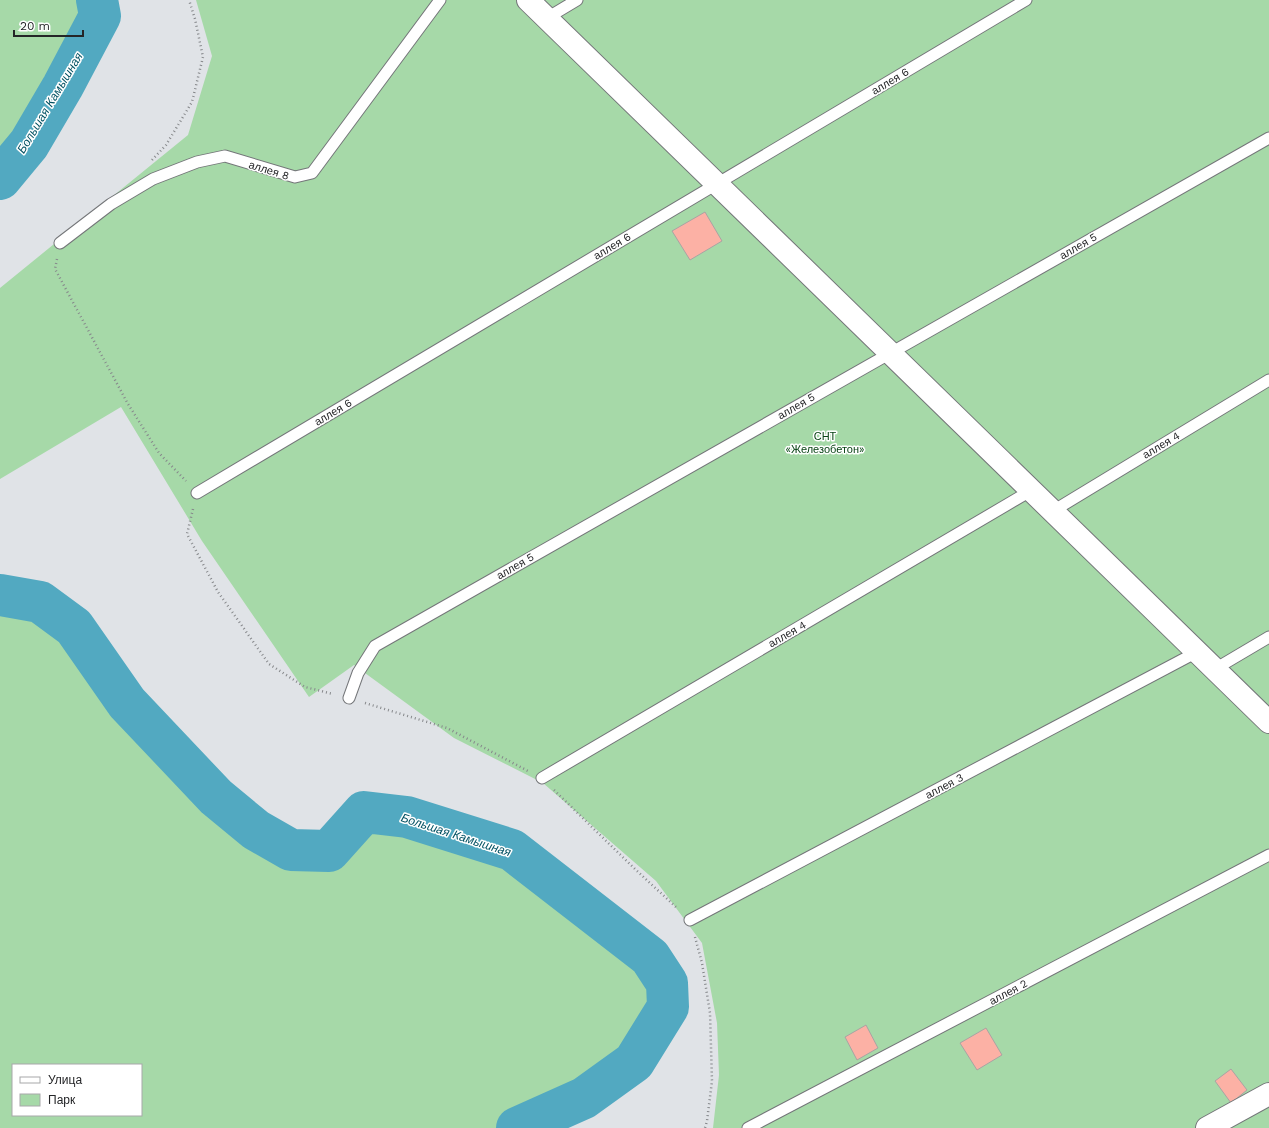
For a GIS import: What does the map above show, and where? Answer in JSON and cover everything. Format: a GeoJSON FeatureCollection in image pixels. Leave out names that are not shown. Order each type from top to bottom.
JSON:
{"type":"FeatureCollection","features":[{"type":"Feature","properties":{"kind":"street"},"geometry":{"type":"LineString","coordinates":[[528,0],[1269,722]]}},
{"type":"Feature","properties":{"kind":"street"},"geometry":{"type":"LineString","coordinates":[[1207,1128],[1269,1094]]}},
{"type":"Feature","properties":{"kind":"lane","name":"аллея 8"},"geometry":{"type":"LineString","coordinates":[[60,243],[111,204],[153,179],[197,162],[225,156],[295,178],[312,173],[440,0]]}},
{"type":"Feature","properties":{"kind":"lane"},"geometry":{"type":"LineString","coordinates":[[547,18],[577,0]]}},
{"type":"Feature","properties":{"kind":"lane","name":"аллея 6"},"geometry":{"type":"LineString","coordinates":[[197,492],[1026,0]]}},
{"type":"Feature","properties":{"kind":"lane","name":"аллея 5"},"geometry":{"type":"LineString","coordinates":[[349,698],[358,673],[375,646],[1269,138]]}},
{"type":"Feature","properties":{"kind":"lane","name":"аллея 4"},"geometry":{"type":"LineString","coordinates":[[1053,511],[1269,380]]}},
{"type":"Feature","properties":{"kind":"lane","name":"аллея 4"},"geometry":{"type":"LineString","coordinates":[[542,778],[1032,490]]}},
{"type":"Feature","properties":{"kind":"lane"},"geometry":{"type":"LineString","coordinates":[[1215,669],[1269,637]]}},
{"type":"Feature","properties":{"kind":"lane","name":"аллея 3"},"geometry":{"type":"LineString","coordinates":[[690,920],[1197,652]]}},
{"type":"Feature","properties":{"kind":"lane","name":"аллея 2"},"geometry":{"type":"LineString","coordinates":[[748,1128],[1269,855]]}},
{"type":"Feature","properties":{"kind":"path"},"geometry":{"type":"LineString","coordinates":[[151,161],[166,145],[192,102],[203,56],[195,19],[189,0]]}},
{"type":"Feature","properties":{"kind":"path"},"geometry":{"type":"LineString","coordinates":[[60,243],[55,269],[128,404],[159,453],[197,492],[187,534],[218,592],[269,664],[305,687],[349,698],[447,728],[542,778],[637,871],[690,920],[702,963],[710,1013],[712,1081],[705,1128]]}},
{"type":"Feature","properties":{"kind":"green space"},"geometry":{"type":"Polygon","coordinates":[[[0,0],[97,0],[100,16],[63,86],[29,144],[0,179],[0,0]]]}},
{"type":"Feature","properties":{"kind":"green space","name":"СНТ «Железобетон»"},"geometry":{"type":"Polygon","coordinates":[[[196,0],[1269,0],[1269,1128],[713,1128],[719,1075],[717,1023],[702,943],[656,881],[543,783],[454,738],[354,665],[309,697],[202,541],[121,407],[0,479],[0,288],[188,135],[212,56],[196,0]]]}},
{"type":"Feature","properties":{"kind":"green space"},"geometry":{"type":"Polygon","coordinates":[[[0,595],[40,602],[74,627],[127,703],[216,797],[256,829],[291,850],[329,850],[364,812],[407,817],[512,850],[650,957],[667,983],[668,1007],[634,1062],[584,1098],[517,1128],[0,1128],[0,595]]]}},
{"type":"Feature","properties":{"kind":"building"},"geometry":{"type":"Polygon","coordinates":[[[705,212],[722,241],[690,260],[672,231],[705,212]]]}},
{"type":"Feature","properties":{"kind":"building"},"geometry":{"type":"Polygon","coordinates":[[[866,1025],[878,1048],[857,1060],[845,1037],[866,1025]]]}},
{"type":"Feature","properties":{"kind":"building"},"geometry":{"type":"Polygon","coordinates":[[[986,1028],[1002,1055],[977,1070],[960,1043],[986,1028]]]}},
{"type":"Feature","properties":{"kind":"building"},"geometry":{"type":"Polygon","coordinates":[[[1231,1069],[1247,1090],[1231,1103],[1215,1081],[1231,1069]]]}},
{"type":"Feature","properties":{"kind":"waterway","name":"Большая Камышная"},"geometry":{"type":"LineString","coordinates":[[0,179],[29,144],[63,86],[100,16],[97,0]]}},
{"type":"Feature","properties":{"kind":"waterway","name":"Большая Камышная"},"geometry":{"type":"LineString","coordinates":[[0,595],[40,602],[74,627],[127,703],[216,797],[256,830],[291,850],[329,851],[364,812],[407,817],[512,850],[650,957],[667,983],[668,1007],[634,1062],[584,1098],[517,1128]]}}]}
